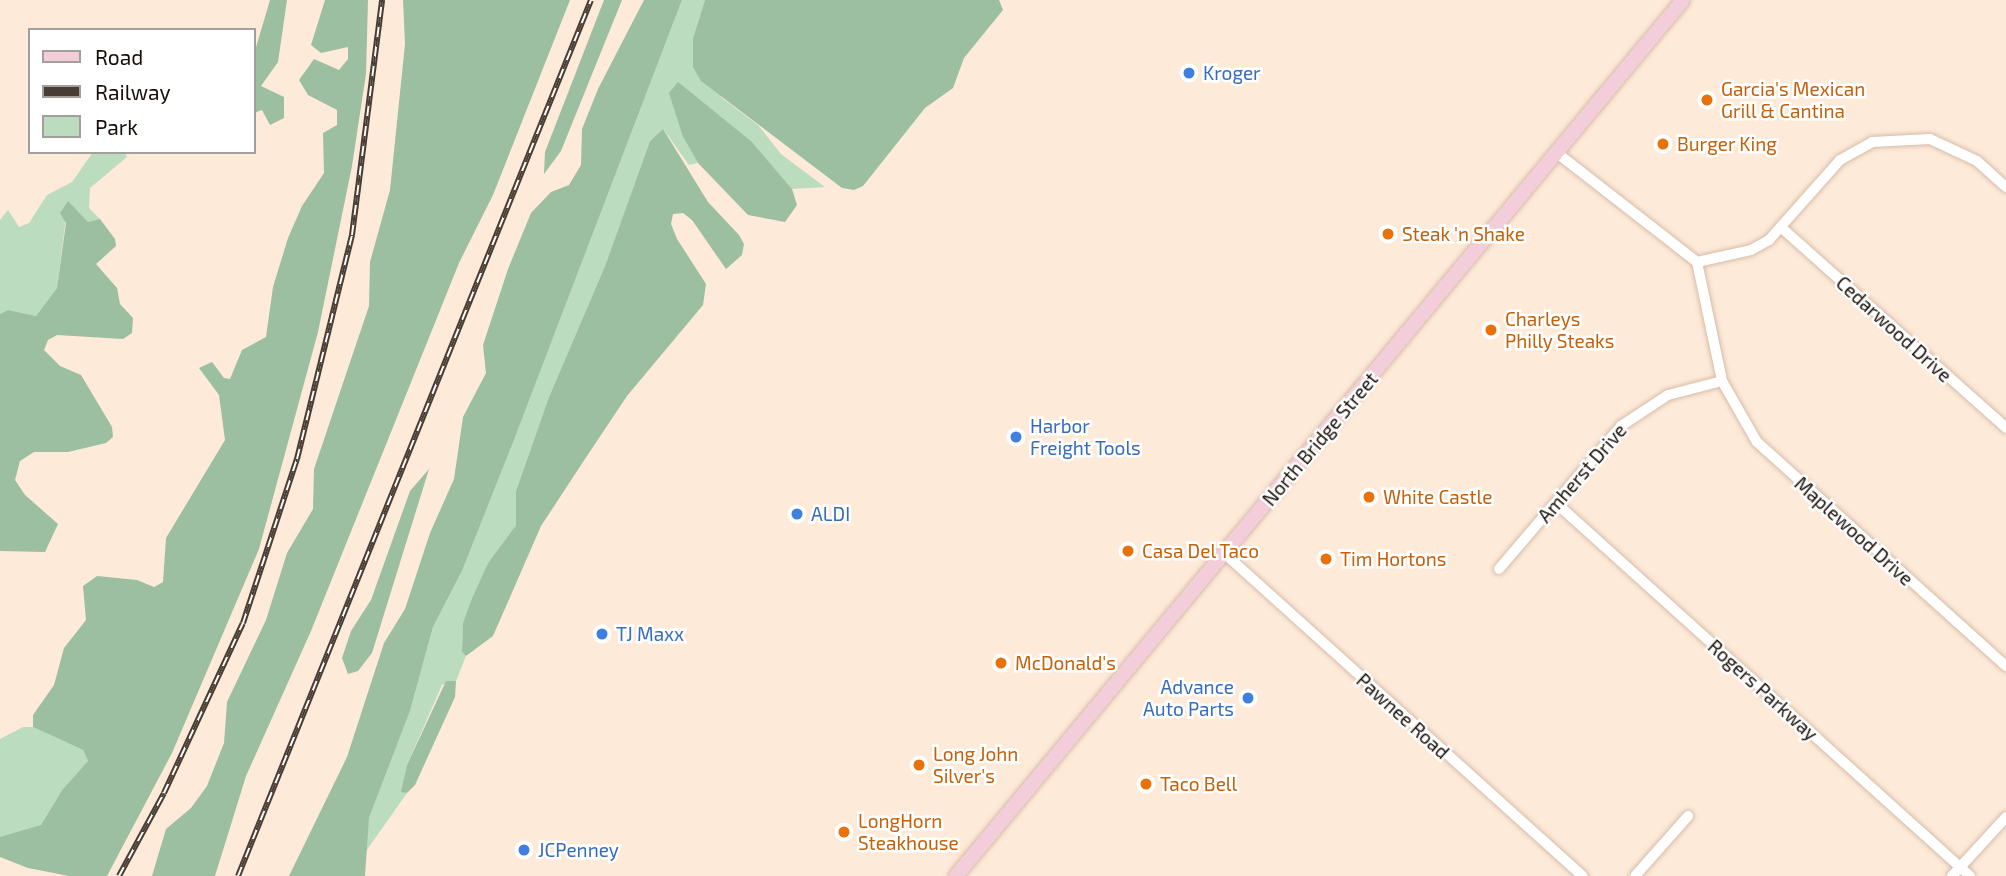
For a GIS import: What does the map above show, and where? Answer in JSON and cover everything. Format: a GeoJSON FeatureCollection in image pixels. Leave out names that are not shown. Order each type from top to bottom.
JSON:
{"type":"FeatureCollection","features":[{"type":"Feature","properties":{"kind":"main road","name":"North Bridge Street"},"geometry":{"type":"LineString","coordinates":[[956,876],[1683,0]]}},
{"type":"Feature","properties":{"kind":"street"},"geometry":{"type":"LineString","coordinates":[[1697,262],[1751,250],[1783,229],[1840,160],[1872,142],[1930,139],[1977,161],[2006,187]]}},
{"type":"Feature","properties":{"kind":"street"},"geometry":{"type":"LineString","coordinates":[[1557,153],[1697,262],[1722,381]]}},
{"type":"Feature","properties":{"kind":"street","name":"Cedarwood Drive"},"geometry":{"type":"LineString","coordinates":[[1783,229],[2006,428]]}},
{"type":"Feature","properties":{"kind":"street","name":"Amherst Drive"},"geometry":{"type":"LineString","coordinates":[[1499,569],[1621,426],[1668,395],[1722,381]]}},
{"type":"Feature","properties":{"kind":"street","name":"Maplewood Drive"},"geometry":{"type":"LineString","coordinates":[[1722,381],[1742,422],[1773,460],[2006,666]]}},
{"type":"Feature","properties":{"kind":"street","name":"Rogers Parkway"},"geometry":{"type":"LineString","coordinates":[[1556,503],[1970,876]]}},
{"type":"Feature","properties":{"kind":"street","name":"Pawnee Road"},"geometry":{"type":"LineString","coordinates":[[1225,554],[1582,876]]}},
{"type":"Feature","properties":{"kind":"street"},"geometry":{"type":"LineString","coordinates":[[1635,876],[1689,816]]}},
{"type":"Feature","properties":{"kind":"street"},"geometry":{"type":"LineString","coordinates":[[1952,876],[2006,817]]}},
{"type":"Feature","properties":{"kind":"green space"},"geometry":{"type":"Polygon","coordinates":[[[270,0],[287,0],[278,62],[261,86],[284,97],[284,118],[270,125],[262,110],[256,112],[256,47],[270,0]]]}},
{"type":"Feature","properties":{"kind":"green space"},"geometry":{"type":"Polygon","coordinates":[[[325,0],[368,0],[366,74],[352,166],[318,332],[259,549],[172,753],[107,876],[69,876],[28,868],[0,857],[0,837],[41,825],[62,790],[88,761],[83,750],[33,727],[33,715],[54,685],[64,648],[86,620],[83,586],[97,576],[137,580],[154,587],[163,582],[166,538],[225,440],[219,395],[199,368],[212,362],[224,378],[230,379],[242,350],[266,337],[273,287],[288,238],[302,206],[324,173],[323,133],[337,125],[337,110],[308,95],[299,80],[314,59],[339,70],[348,59],[348,47],[321,53],[311,45],[325,0]]]}},
{"type":"Feature","properties":{"kind":"green space"},"geometry":{"type":"Polygon","coordinates":[[[403,0],[570,0],[493,195],[459,263],[311,631],[246,776],[215,876],[152,876],[166,829],[191,808],[207,786],[224,743],[227,702],[266,620],[287,553],[313,509],[314,469],[369,306],[370,262],[390,190],[405,44],[403,0]]]}},
{"type":"Feature","properties":{"kind":"green space"},"geometry":{"type":"Polygon","coordinates":[[[604,0],[622,0],[561,151],[544,174],[545,152],[604,0]]]}},
{"type":"Feature","properties":{"kind":"green space"},"geometry":{"type":"Polygon","coordinates":[[[644,0],[682,0],[462,571],[433,627],[410,711],[369,818],[365,876],[289,876],[347,757],[384,643],[405,609],[430,533],[454,479],[463,417],[486,373],[483,345],[508,269],[531,213],[551,192],[569,185],[581,165],[582,129],[598,89],[644,0]]]}},
{"type":"Feature","properties":{"kind":"green space"},"geometry":{"type":"Polygon","coordinates":[[[682,0],[705,0],[693,38],[721,97],[758,125],[781,154],[825,187],[792,189],[752,142],[683,137],[698,163],[689,165],[663,129],[650,141],[605,266],[549,397],[516,491],[516,525],[488,563],[463,623],[462,652],[466,656],[456,681],[442,685],[407,765],[402,792],[407,793],[364,854],[369,818],[410,711],[433,627],[462,571],[682,0]]]}},
{"type":"Feature","properties":{"kind":"green space"},"geometry":{"type":"Polygon","coordinates":[[[705,0],[999,0],[1003,10],[964,58],[953,88],[925,108],[863,186],[854,190],[842,188],[701,81],[693,67],[693,38],[705,0]]]}},
{"type":"Feature","properties":{"kind":"green space"},"geometry":{"type":"Polygon","coordinates":[[[678,82],[752,142],[792,189],[797,205],[785,222],[748,215],[698,163],[683,137],[669,93],[678,82]]]}},
{"type":"Feature","properties":{"kind":"green space"},"geometry":{"type":"Polygon","coordinates":[[[663,129],[708,202],[739,235],[744,244],[742,255],[726,269],[692,220],[683,213],[673,214],[671,224],[677,239],[706,284],[703,305],[627,396],[541,526],[493,636],[466,656],[462,652],[463,623],[471,601],[488,563],[516,525],[516,491],[549,397],[605,266],[650,141],[663,129]]]}},
{"type":"Feature","properties":{"kind":"green space"},"geometry":{"type":"Polygon","coordinates":[[[92,154],[126,154],[127,157],[90,188],[89,208],[100,219],[88,222],[68,202],[57,288],[36,316],[8,310],[0,314],[0,220],[8,210],[19,227],[29,223],[47,195],[72,182],[92,154]]]}},
{"type":"Feature","properties":{"kind":"green space"},"geometry":{"type":"Polygon","coordinates":[[[68,201],[88,222],[100,219],[115,239],[116,246],[96,264],[117,288],[120,304],[133,318],[132,333],[123,339],[57,335],[48,340],[44,350],[60,366],[81,375],[112,427],[113,437],[106,443],[68,452],[34,452],[20,461],[15,480],[25,495],[58,524],[45,552],[0,551],[0,314],[8,310],[36,316],[57,288],[66,223],[60,213],[68,201]]]}},
{"type":"Feature","properties":{"kind":"green space"},"geometry":{"type":"Polygon","coordinates":[[[429,469],[372,653],[358,671],[348,674],[342,658],[351,631],[371,600],[410,491],[429,469]]]}},
{"type":"Feature","properties":{"kind":"green space"},"geometry":{"type":"Polygon","coordinates":[[[446,681],[456,681],[455,697],[415,785],[407,793],[401,792],[407,765],[446,681]]]}},
{"type":"Feature","properties":{"kind":"green space"},"geometry":{"type":"Polygon","coordinates":[[[23,727],[33,727],[83,750],[88,761],[62,790],[41,825],[4,839],[0,837],[0,739],[23,727]]]}},
{"type":"Feature","properties":{"kind":"railway"},"geometry":{"type":"LineString","coordinates":[[119,876],[164,793],[243,623],[297,459],[352,235],[382,0]]}},
{"type":"Feature","properties":{"kind":"railway"},"geometry":{"type":"LineString","coordinates":[[238,876],[591,0]]}},
{"type":"Feature","properties":{"kind":"place","name":"Kroger"},"geometry":{"type":"Point","coordinates":[1189,73]}},
{"type":"Feature","properties":{"kind":"place","name":"Garcia's Mexican Grill & Cantina"},"geometry":{"type":"Point","coordinates":[1707,100]}},
{"type":"Feature","properties":{"kind":"place","name":"Burger King"},"geometry":{"type":"Point","coordinates":[1663,144]}},
{"type":"Feature","properties":{"kind":"place","name":"Steak 'n Shake"},"geometry":{"type":"Point","coordinates":[1388,234]}},
{"type":"Feature","properties":{"kind":"place","name":"Charleys Philly Steaks"},"geometry":{"type":"Point","coordinates":[1491,330]}},
{"type":"Feature","properties":{"kind":"place","name":"Harbor Freight Tools"},"geometry":{"type":"Point","coordinates":[1016,437]}},
{"type":"Feature","properties":{"kind":"place","name":"White Castle"},"geometry":{"type":"Point","coordinates":[1369,497]}},
{"type":"Feature","properties":{"kind":"place","name":"ALDI"},"geometry":{"type":"Point","coordinates":[797,514]}},
{"type":"Feature","properties":{"kind":"place","name":"Casa Del Taco"},"geometry":{"type":"Point","coordinates":[1128,551]}},
{"type":"Feature","properties":{"kind":"place","name":"Tim Hortons"},"geometry":{"type":"Point","coordinates":[1326,559]}},
{"type":"Feature","properties":{"kind":"place","name":"TJ Maxx"},"geometry":{"type":"Point","coordinates":[602,634]}},
{"type":"Feature","properties":{"kind":"place","name":"McDonald's"},"geometry":{"type":"Point","coordinates":[1001,663]}},
{"type":"Feature","properties":{"kind":"place","name":"Advance Auto Parts"},"geometry":{"type":"Point","coordinates":[1248,698]}},
{"type":"Feature","properties":{"kind":"place","name":"Long John Silver's"},"geometry":{"type":"Point","coordinates":[919,765]}},
{"type":"Feature","properties":{"kind":"place","name":"Taco Bell"},"geometry":{"type":"Point","coordinates":[1146,784]}},
{"type":"Feature","properties":{"kind":"place","name":"LongHorn Steakhouse"},"geometry":{"type":"Point","coordinates":[844,832]}},
{"type":"Feature","properties":{"kind":"place","name":"JCPenney"},"geometry":{"type":"Point","coordinates":[524,850]}}]}
